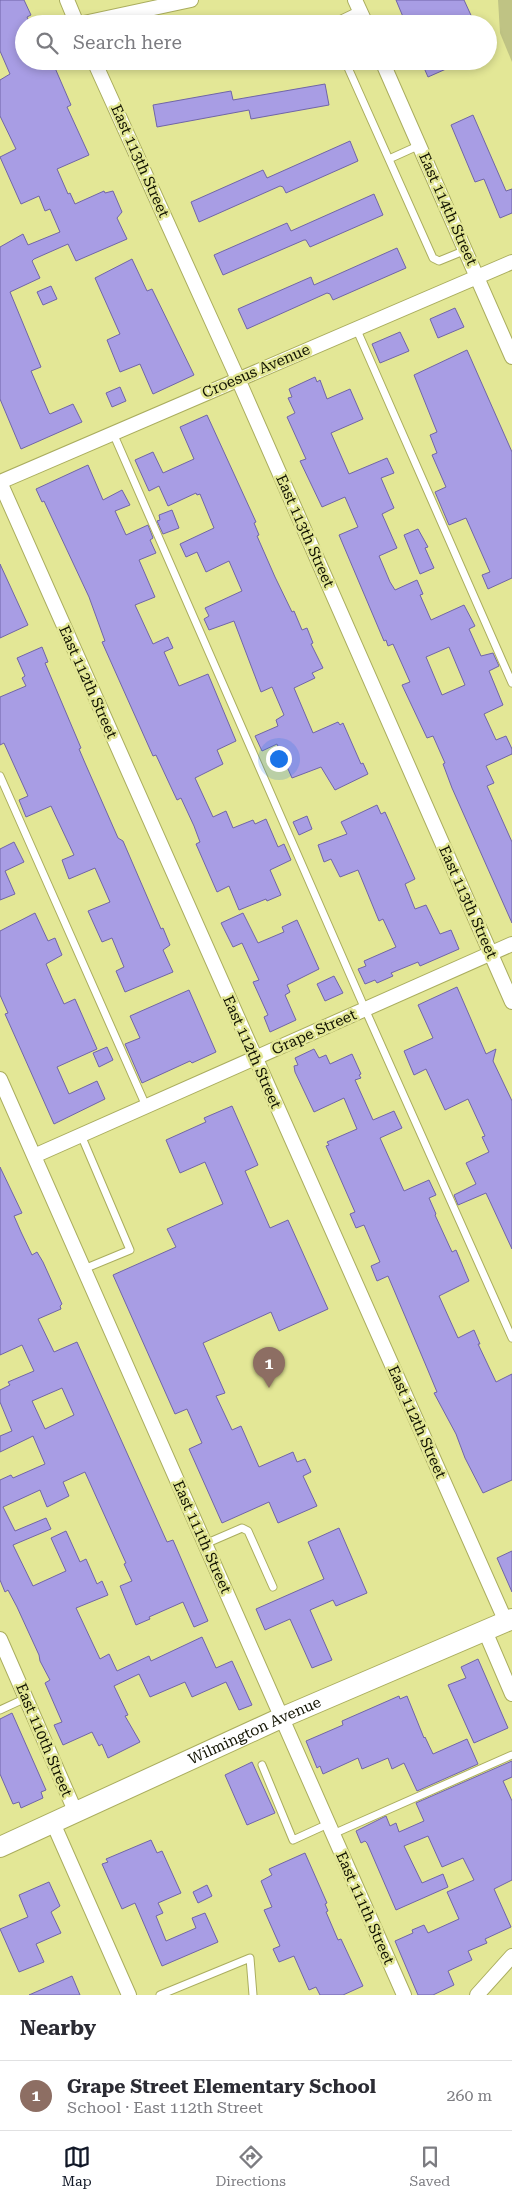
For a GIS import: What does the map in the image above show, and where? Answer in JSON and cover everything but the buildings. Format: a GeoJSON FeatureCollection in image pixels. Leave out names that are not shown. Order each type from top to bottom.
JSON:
{"type":"FeatureCollection","features":[{"type":"Feature","properties":{"kind":"main road","name":"Wilmington Avenue"},"geometry":{"type":"LineString","coordinates":[[0,1847],[281,1718],[509,1620]]}},
{"type":"Feature","properties":{"kind":"street"},"geometry":{"type":"LineString","coordinates":[[67,0],[74,15]]}},
{"type":"Feature","properties":{"kind":"street"},"geometry":{"type":"LineString","coordinates":[[120,15],[191,0]]}},
{"type":"Feature","properties":{"kind":"street","name":"East 113th Street"},"geometry":{"type":"LineString","coordinates":[[98,70],[238,379],[512,1002]]}},
{"type":"Feature","properties":{"kind":"street","name":"East 114th Street"},"geometry":{"type":"LineString","coordinates":[[386,70],[512,357]]}},
{"type":"Feature","properties":{"kind":"street","name":"Croesus Avenue"},"geometry":{"type":"LineString","coordinates":[[0,482],[512,262]]}},
{"type":"Feature","properties":{"kind":"street","name":"East 112th Street"},"geometry":{"type":"LineString","coordinates":[[0,482],[255,1058],[509,1620]]}},
{"type":"Feature","properties":{"kind":"street","name":"Grape Street"},"geometry":{"type":"LineString","coordinates":[[34,1156],[512,944]]}},
{"type":"Feature","properties":{"kind":"street","name":"East 111th Street"},"geometry":{"type":"LineString","coordinates":[[0,1079],[404,1995]]}},
{"type":"Feature","properties":{"kind":"street"},"geometry":{"type":"LineString","coordinates":[[485,1631],[512,1694]]}},
{"type":"Feature","properties":{"kind":"street","name":"East 110th Street"},"geometry":{"type":"LineString","coordinates":[[0,1639],[76,1813]]}},
{"type":"Feature","properties":{"kind":"street"},"geometry":{"type":"LineString","coordinates":[[53,1823],[129,1995]]}},
{"type":"Feature","properties":{"kind":"street"},"geometry":{"type":"LineString","coordinates":[[477,1995],[512,1956]]}},
{"type":"Feature","properties":{"kind":"lane"},"geometry":{"type":"LineString","coordinates":[[344,15],[358,5]]}},
{"type":"Feature","properties":{"kind":"lane"},"geometry":{"type":"LineString","coordinates":[[349,70],[433,258],[439,261],[466,250]]}},
{"type":"Feature","properties":{"kind":"lane"},"geometry":{"type":"LineString","coordinates":[[389,159],[420,145]]}},
{"type":"Feature","properties":{"kind":"lane"},"geometry":{"type":"LineString","coordinates":[[356,328],[512,683]]}},
{"type":"Feature","properties":{"kind":"lane"},"geometry":{"type":"LineString","coordinates":[[113,433],[365,1009],[512,1338]]}},
{"type":"Feature","properties":{"kind":"lane"},"geometry":{"type":"LineString","coordinates":[[0,776],[146,1106]]}},
{"type":"Feature","properties":{"kind":"lane"},"geometry":{"type":"LineString","coordinates":[[80,1135],[130,1250],[84,1269]]}},
{"type":"Feature","properties":{"kind":"lane"},"geometry":{"type":"LineString","coordinates":[[205,1544],[242,1528],[248,1531],[273,1587]]}},
{"type":"Feature","properties":{"kind":"lane"},"geometry":{"type":"LineString","coordinates":[[0,1710],[26,1698]]}},
{"type":"Feature","properties":{"kind":"lane"},"geometry":{"type":"LineString","coordinates":[[262,1766],[293,1840],[330,1829],[512,1755]]}},
{"type":"Feature","properties":{"kind":"lane"},"geometry":{"type":"LineString","coordinates":[[160,1995],[250,1958],[254,1995]]}},
{"type":"Feature","properties":{"kind":"green space"},"geometry":{"type":"Polygon","coordinates":[[[498,0],[512,0],[512,62],[500,33],[498,0]]]}},
{"type":"Feature","properties":{"kind":"place","name":"Grape Street Elementary School"},"geometry":{"type":"Point","coordinates":[269,1388]}}]}
